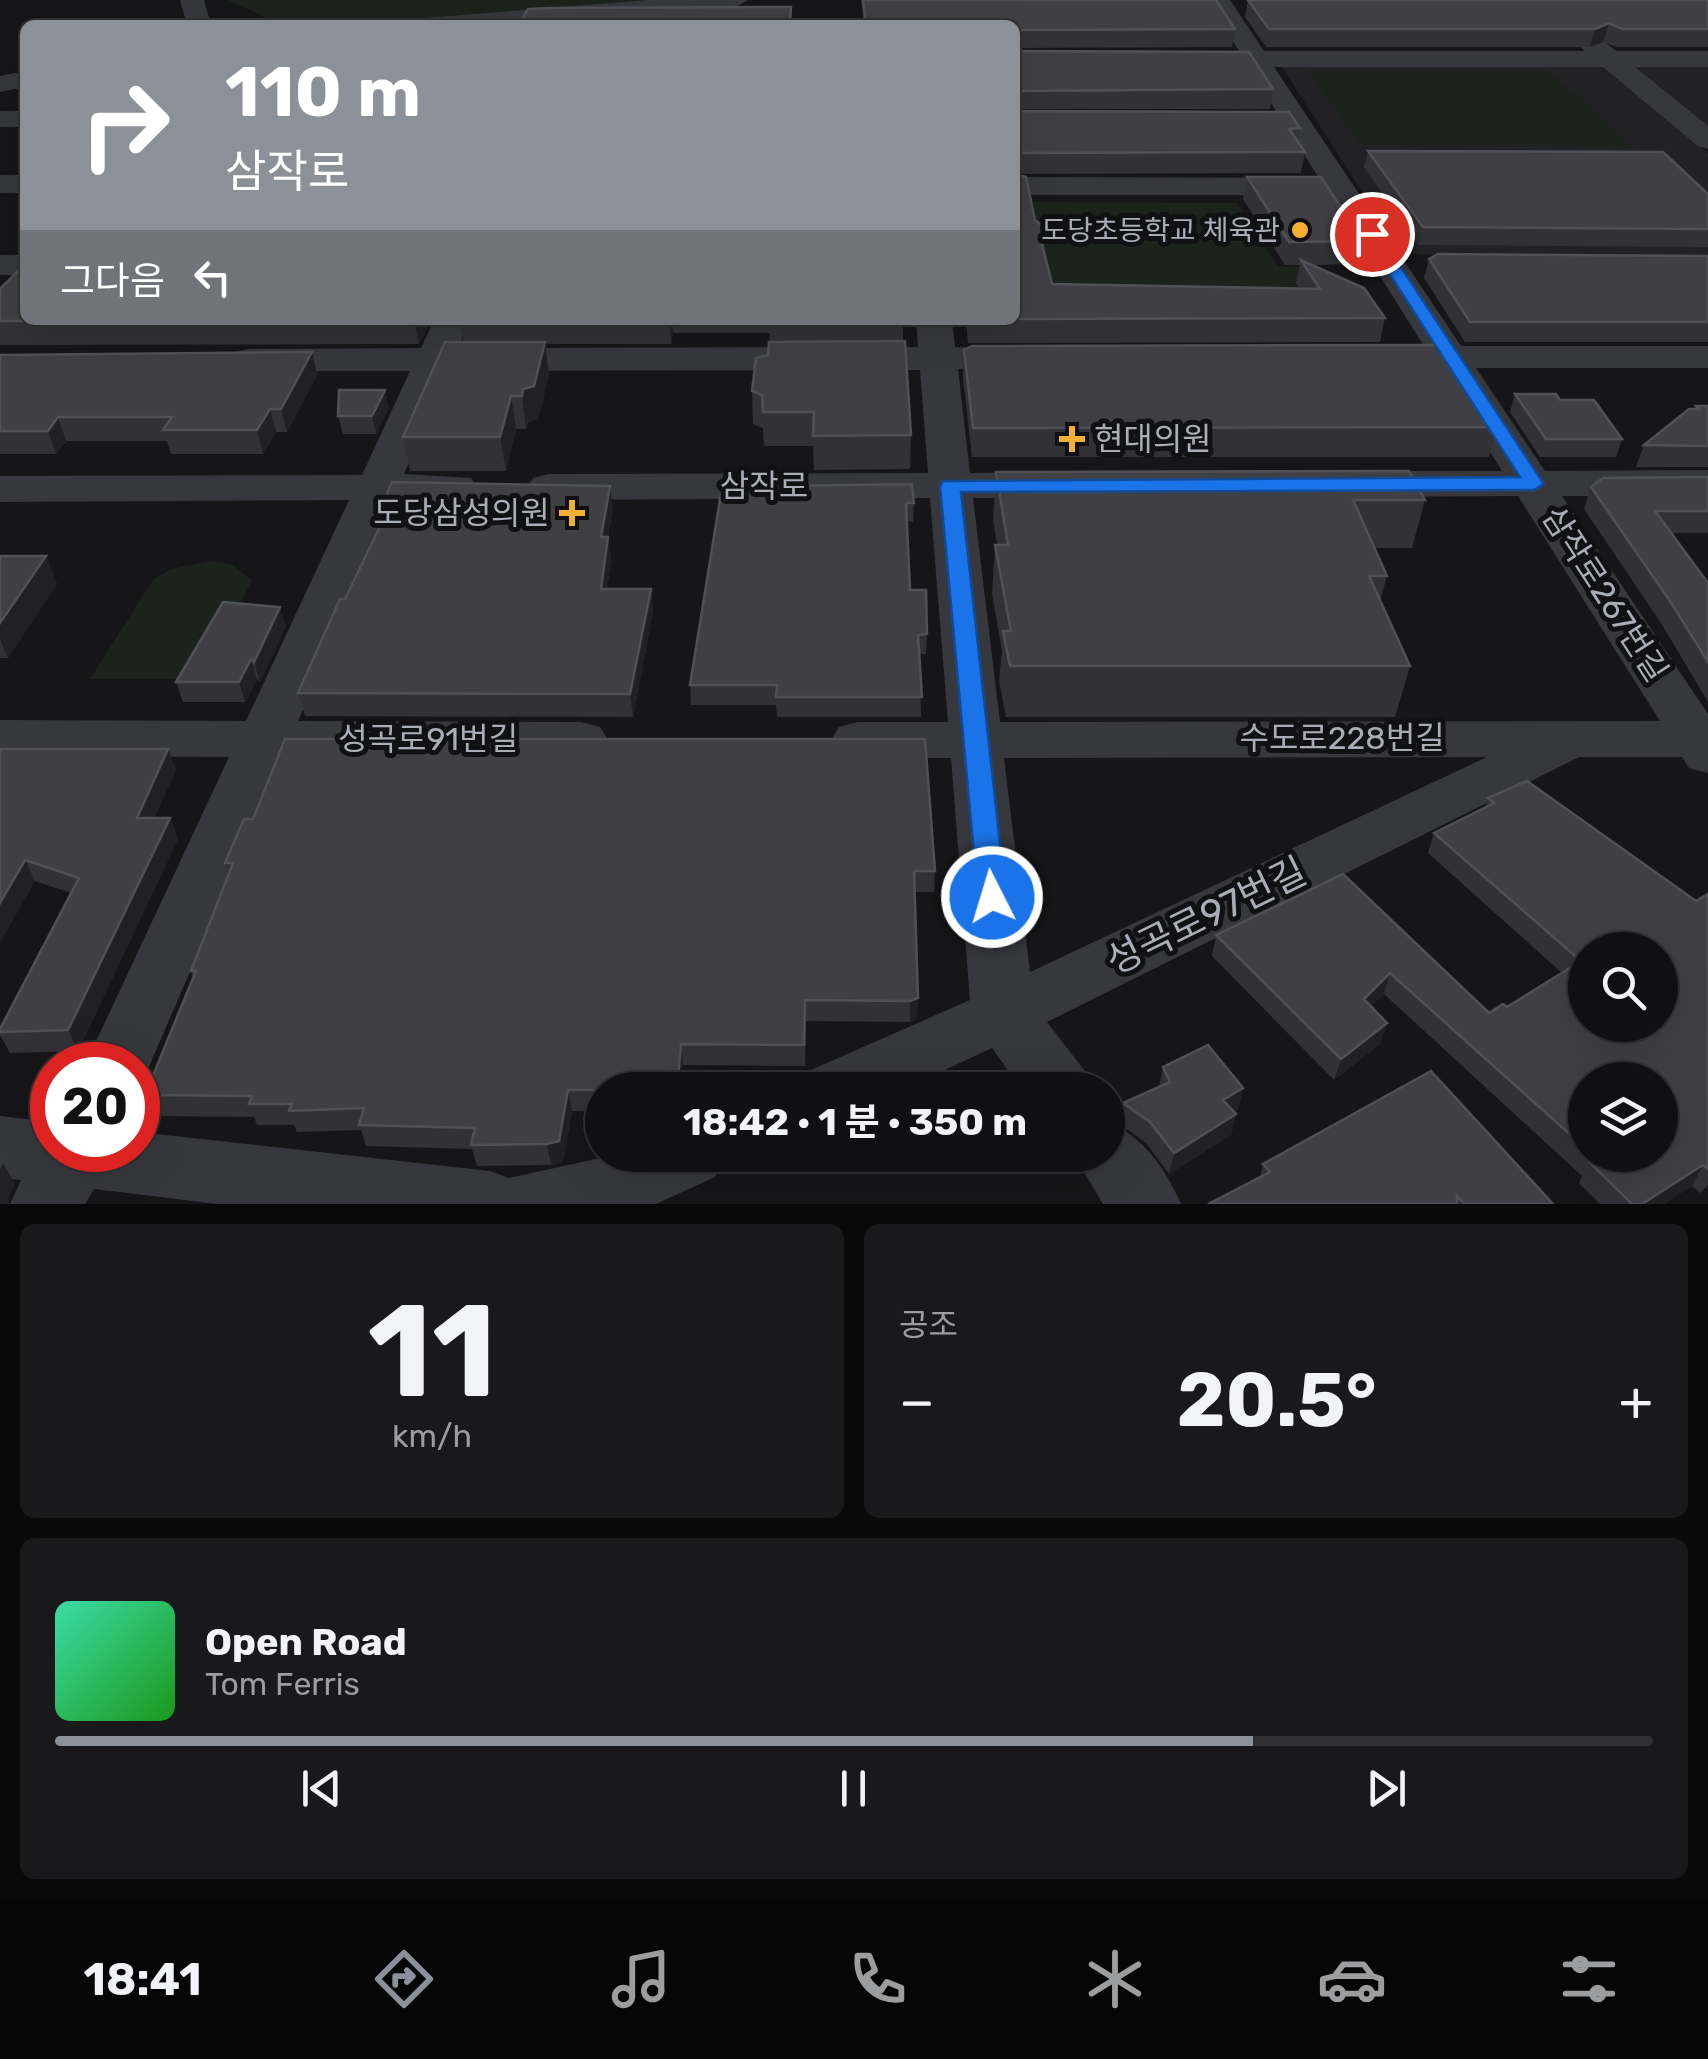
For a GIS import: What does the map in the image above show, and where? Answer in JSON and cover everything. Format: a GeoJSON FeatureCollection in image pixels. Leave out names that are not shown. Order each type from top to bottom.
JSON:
{"type":"FeatureCollection","features":[{"type":"Feature","properties":{"kind":"street"},"geometry":{"type":"LineString","coordinates":[[540,20],[736,0]]}},
{"type":"Feature","properties":{"kind":"street"},"geometry":{"type":"LineString","coordinates":[[1541,3],[1708,140]]}},
{"type":"Feature","properties":{"kind":"street","name":"삼작로267번길"},"geometry":{"type":"LineString","coordinates":[[1221,5],[1705,744]]}},
{"type":"Feature","properties":{"kind":"street"},"geometry":{"type":"LineString","coordinates":[[1507,6],[1581,6]]}},
{"type":"Feature","properties":{"kind":"street"},"geometry":{"type":"LineString","coordinates":[[1201,59],[1708,59]]}},
{"type":"Feature","properties":{"kind":"street"},"geometry":{"type":"LineString","coordinates":[[1260,121],[1298,122]]}},
{"type":"Feature","properties":{"kind":"street"},"geometry":{"type":"LineString","coordinates":[[1020,186],[1340,186]]}},
{"type":"Feature","properties":{"kind":"street"},"geometry":{"type":"LineString","coordinates":[[1387,258],[1425,259]]}},
{"type":"Feature","properties":{"kind":"street"},"geometry":{"type":"LineString","coordinates":[[0,296],[20,274]]}},
{"type":"Feature","properties":{"kind":"street"},"geometry":{"type":"LineString","coordinates":[[128,1042],[450,325]]}},
{"type":"Feature","properties":{"kind":"street"},"geometry":{"type":"LineString","coordinates":[[936,339],[1004,1014],[1047,1072]]}},
{"type":"Feature","properties":{"kind":"street"},"geometry":{"type":"LineString","coordinates":[[217,360],[434,360],[936,339],[1056,358]]}},
{"type":"Feature","properties":{"kind":"street"},"geometry":{"type":"LineString","coordinates":[[1352,357],[1708,357]]}},
{"type":"Feature","properties":{"kind":"street"},"geometry":{"type":"LineString","coordinates":[[1320,484],[1708,483]]}},
{"type":"Feature","properties":{"kind":"street","name":"삼작로"},"geometry":{"type":"LineString","coordinates":[[0,489],[1106,485]]}},
{"type":"Feature","properties":{"kind":"street","name":"수도로228번길"},"geometry":{"type":"LineString","coordinates":[[976,740],[1576,737],[1705,744]]}},
{"type":"Feature","properties":{"kind":"street","name":"성곡로97번길"},"geometry":{"type":"LineString","coordinates":[[875,1072],[1004,1014],[1576,737]]}},
{"type":"Feature","properties":{"kind":"street","name":"성곡로91번길"},"geometry":{"type":"LineString","coordinates":[[0,738],[620,740]]}},
{"type":"Feature","properties":{"kind":"street"},"geometry":{"type":"LineString","coordinates":[[818,740],[976,740]]}},
{"type":"Feature","properties":{"kind":"street"},"geometry":{"type":"LineString","coordinates":[[0,1147],[30,1157]]}},
{"type":"Feature","properties":{"kind":"street"},"geometry":{"type":"LineString","coordinates":[[93,1172],[490,1204]]}},
{"type":"Feature","properties":{"kind":"street"},"geometry":{"type":"LineString","coordinates":[[528,1204],[618,1188],[653,1172]]}},
{"type":"Feature","properties":{"kind":"street"},"geometry":{"type":"LineString","coordinates":[[1121,1172],[1144,1204]]}},
{"type":"Feature","properties":{"kind":"shaded area"},"geometry":{"type":"Polygon","coordinates":[[[228,0],[681,0],[438,20],[271,20],[228,0]]]}},
{"type":"Feature","properties":{"kind":"shaded area"},"geometry":{"type":"Polygon","coordinates":[[[1626,63],[1708,63],[1708,129],[1626,63]]]}},
{"type":"Feature","properties":{"kind":"shaded area"},"geometry":{"type":"Polygon","coordinates":[[[1280,64],[1600,64],[1708,153],[1708,258],[1402,254],[1280,64]]]}},
{"type":"Feature","properties":{"kind":"shaded area"},"geometry":{"type":"Polygon","coordinates":[[[1308,71],[1549,71],[1632,146],[1361,145],[1308,71]]]}},
{"type":"Feature","properties":{"kind":"shaded area"},"geometry":{"type":"Polygon","coordinates":[[[1032,202],[1237,203],[1278,267],[1298,266],[1310,288],[1052,288],[1032,202]]]}},
{"type":"Feature","properties":{"kind":"shaded area"},"geometry":{"type":"Polygon","coordinates":[[[212,561],[233,565],[252,581],[200,679],[90,679],[153,580],[171,569],[212,561]]]}},
{"type":"Feature","properties":{"kind":"building"},"geometry":{"type":"Polygon","coordinates":[[[863,0],[1216,0],[1235,29],[1020,30],[1020,20],[865,20],[863,0]]]}},
{"type":"Feature","properties":{"kind":"building"},"geometry":{"type":"Polygon","coordinates":[[[1248,0],[1708,0],[1708,29],[1622,29],[1609,23],[1595,29],[1269,29],[1248,0]]]}},
{"type":"Feature","properties":{"kind":"building"},"geometry":{"type":"Polygon","coordinates":[[[791,7],[790,20],[522,20],[528,9],[791,7]]]}},
{"type":"Feature","properties":{"kind":"building"},"geometry":{"type":"Polygon","coordinates":[[[1020,51],[1249,52],[1273,89],[1020,91],[1020,51]]]}},
{"type":"Feature","properties":{"kind":"building"},"geometry":{"type":"Polygon","coordinates":[[[1020,111],[1289,112],[1300,128],[1289,129],[1305,152],[1020,153],[1020,111]]]}},
{"type":"Feature","properties":{"kind":"building"},"geometry":{"type":"Polygon","coordinates":[[[1368,151],[1663,152],[1708,194],[1708,229],[1423,227],[1368,151]]]}},
{"type":"Feature","properties":{"kind":"building"},"geometry":{"type":"Polygon","coordinates":[[[1020,175],[1026,177],[1035,220],[1045,228],[1041,240],[1052,284],[1320,289],[1301,260],[1364,288],[1385,318],[1020,319],[1020,175]]]}},
{"type":"Feature","properties":{"kind":"building"},"geometry":{"type":"Polygon","coordinates":[[[1247,177],[1321,177],[1363,241],[1289,242],[1247,177]]]}},
{"type":"Feature","properties":{"kind":"building"},"geometry":{"type":"Polygon","coordinates":[[[1438,254],[1708,256],[1708,322],[1470,322],[1429,259],[1438,254]]]}},
{"type":"Feature","properties":{"kind":"building"},"geometry":{"type":"Polygon","coordinates":[[[20,269],[20,321],[0,321],[0,289],[20,269]]]}},
{"type":"Feature","properties":{"kind":"building"},"geometry":{"type":"Polygon","coordinates":[[[905,341],[911,435],[813,436],[814,412],[763,412],[762,395],[752,391],[756,358],[768,355],[769,342],[905,341]]]}},
{"type":"Feature","properties":{"kind":"building"},"geometry":{"type":"Polygon","coordinates":[[[445,342],[545,342],[534,386],[523,389],[522,396],[511,396],[500,437],[403,437],[445,342]]]}},
{"type":"Feature","properties":{"kind":"building"},"geometry":{"type":"Polygon","coordinates":[[[1439,345],[1497,427],[973,428],[964,350],[972,346],[1439,345]]]}},
{"type":"Feature","properties":{"kind":"building"},"geometry":{"type":"Polygon","coordinates":[[[312,352],[281,409],[270,409],[257,430],[163,430],[172,417],[58,417],[48,431],[0,431],[0,355],[312,352]]]}},
{"type":"Feature","properties":{"kind":"building"},"geometry":{"type":"Polygon","coordinates":[[[339,390],[385,390],[372,416],[338,416],[339,390]]]}},
{"type":"Feature","properties":{"kind":"building"},"geometry":{"type":"Polygon","coordinates":[[[1515,394],[1556,394],[1560,400],[1594,400],[1622,439],[1546,439],[1515,394]]]}},
{"type":"Feature","properties":{"kind":"building"},"geometry":{"type":"Polygon","coordinates":[[[1696,406],[1708,406],[1708,446],[1644,445],[1689,409],[1699,409],[1696,406]]]}},
{"type":"Feature","properties":{"kind":"building"},"geometry":{"type":"Polygon","coordinates":[[[1409,471],[1425,500],[1353,500],[1387,576],[1369,576],[1410,666],[1010,666],[1003,631],[1011,631],[995,545],[1008,545],[996,472],[1409,471]]]}},
{"type":"Feature","properties":{"kind":"building"},"geometry":{"type":"Polygon","coordinates":[[[1708,477],[1708,511],[1655,511],[1708,583],[1708,662],[1591,487],[1603,478],[1708,477]]]}},
{"type":"Feature","properties":{"kind":"building"},"geometry":{"type":"Polygon","coordinates":[[[392,482],[610,486],[601,537],[608,537],[601,589],[651,589],[630,694],[298,693],[340,599],[345,599],[388,510],[381,509],[392,482]]]}},
{"type":"Feature","properties":{"kind":"building"},"geometry":{"type":"Polygon","coordinates":[[[912,484],[914,503],[906,503],[910,590],[926,590],[927,634],[918,635],[922,697],[776,697],[777,685],[690,685],[722,487],[912,484]]]}},
{"type":"Feature","properties":{"kind":"building"},"geometry":{"type":"Polygon","coordinates":[[[0,556],[46,556],[0,623],[0,556]]]}},
{"type":"Feature","properties":{"kind":"building"},"geometry":{"type":"Polygon","coordinates":[[[223,602],[280,607],[254,662],[251,659],[239,682],[176,682],[223,602]]]}},
{"type":"Feature","properties":{"kind":"building"},"geometry":{"type":"Polygon","coordinates":[[[285,739],[925,739],[935,871],[914,871],[918,998],[805,1000],[804,1045],[681,1044],[679,1072],[585,1072],[585,1090],[568,1090],[559,1141],[547,1144],[471,1145],[475,1128],[359,1125],[364,1108],[289,1111],[292,1104],[249,1104],[252,1096],[160,1095],[160,1059],[196,971],[191,971],[233,863],[225,863],[244,819],[253,819],[285,739]]]}},
{"type":"Feature","properties":{"kind":"building"},"geometry":{"type":"Polygon","coordinates":[[[0,749],[168,749],[137,818],[170,818],[68,1030],[0,1032],[79,878],[25,860],[0,903],[0,749]]]}},
{"type":"Feature","properties":{"kind":"building"},"geometry":{"type":"Polygon","coordinates":[[[1527,781],[1696,901],[1708,894],[1708,1169],[1703,1165],[1642,1204],[1632,1204],[1599,1172],[1678,1172],[1678,1062],[1568,1062],[1568,1133],[1390,973],[1364,999],[1387,1023],[1341,1059],[1216,935],[1343,874],[1489,1013],[1503,1004],[1507,1007],[1568,969],[1568,1042],[1678,1042],[1678,932],[1568,932],[1568,950],[1434,833],[1494,803],[1488,798],[1527,781]]]}},
{"type":"Feature","properties":{"kind":"building"},"geometry":{"type":"Polygon","coordinates":[[[1208,1045],[1243,1088],[1223,1100],[1236,1114],[1174,1153],[1150,1122],[1125,1104],[1170,1082],[1163,1067],[1208,1045]]]}},
{"type":"Feature","properties":{"kind":"building"},"geometry":{"type":"Polygon","coordinates":[[[1431,1071],[1553,1204],[1464,1204],[1457,1196],[1457,1204],[1208,1204],[1270,1172],[1263,1164],[1431,1071]]]}},
{"type":"Feature","properties":{"kind":"place","name":"도당초등학교 체육관"},"geometry":{"type":"Point","coordinates":[1300,230]}},
{"type":"Feature","properties":{"kind":"place","name":"현대의원"},"geometry":{"type":"Point","coordinates":[1072,439]}},
{"type":"Feature","properties":{"kind":"place","name":"도당삼성의원"},"geometry":{"type":"Point","coordinates":[572,513]}},
{"type":"Feature","properties":{"kind":"route"},"geometry":{"type":"LineString","coordinates":[[992,897],[950,486],[1534,484],[1372,234]]}}]}
